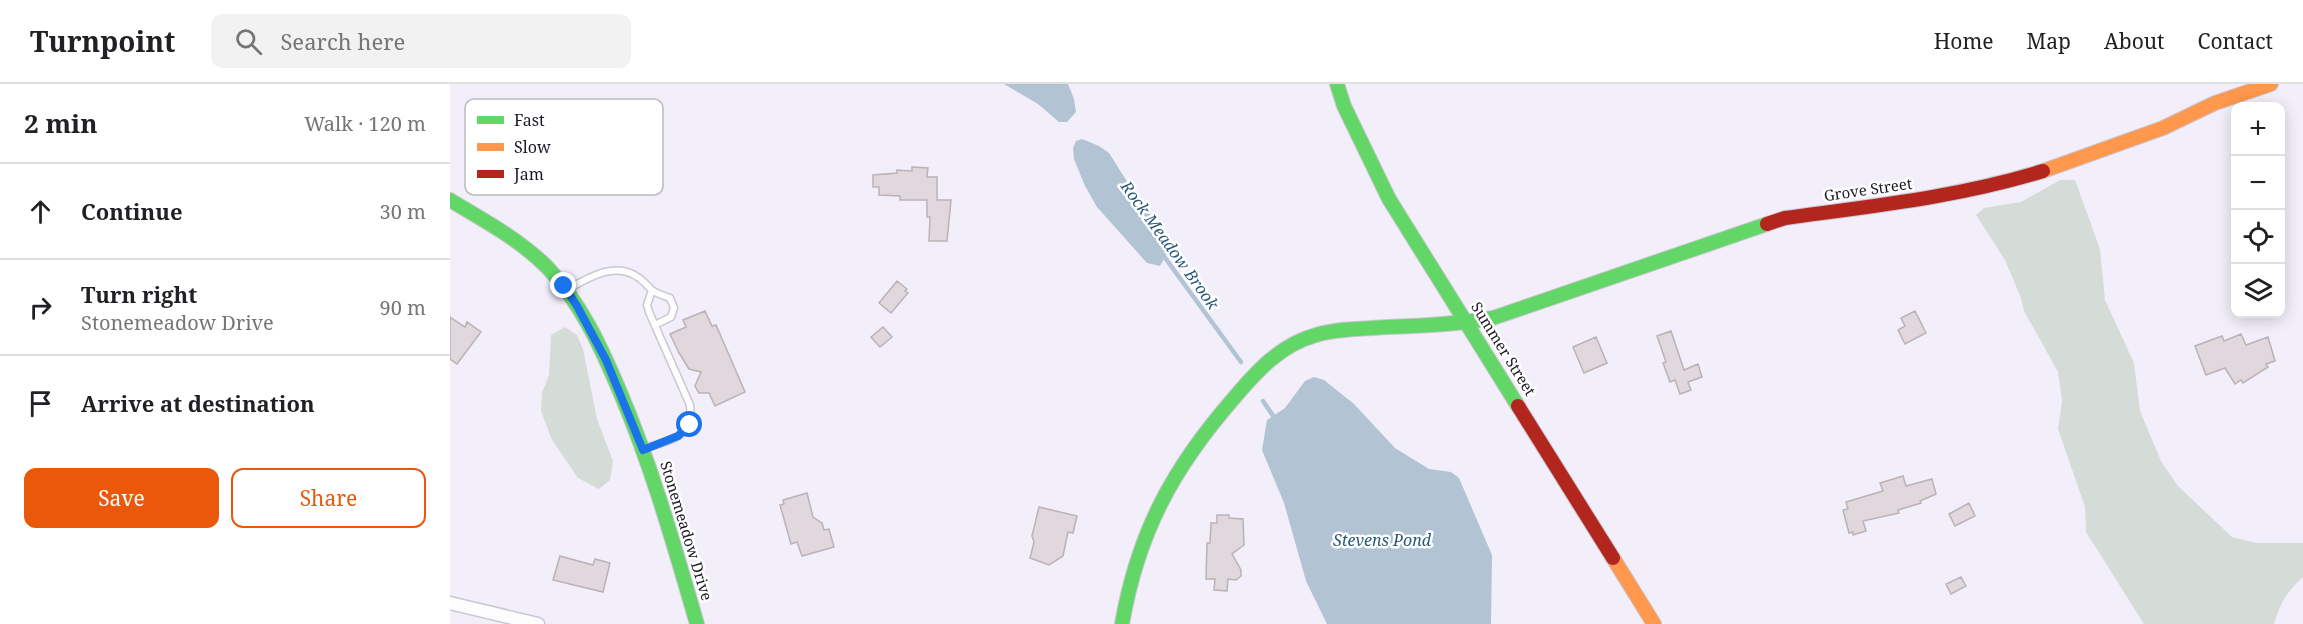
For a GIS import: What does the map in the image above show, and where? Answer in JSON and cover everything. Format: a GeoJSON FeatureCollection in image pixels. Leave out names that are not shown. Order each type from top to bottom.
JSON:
{"type":"FeatureCollection","features":[{"type":"Feature","properties":{"kind":"street","name":"Summer Street"},"geometry":{"type":"LineString","coordinates":[[1337,84],[1344,106],[1389,199],[1654,624]]}},
{"type":"Feature","properties":{"kind":"street","name":"Grove Street"},"geometry":{"type":"LineString","coordinates":[[1122,624],[1136,559],[1152,516],[1164,492],[1222,410],[1274,355],[1295,342],[1325,332],[1468,323],[1493,318],[1785,218],[1942,196],[1998,185],[2042,172],[2163,128],[2216,103],[2271,84]]}},
{"type":"Feature","properties":{"kind":"street","name":"Stonemeadow Drive"},"geometry":{"type":"LineString","coordinates":[[450,200],[521,244],[566,290],[606,360],[643,450],[657,487],[697,624]]}},
{"type":"Feature","properties":{"kind":"street"},"geometry":{"type":"LineString","coordinates":[[450,603],[538,624]]}},
{"type":"Feature","properties":{"kind":"lane"},"geometry":{"type":"LineString","coordinates":[[566,290],[590,277],[612,270],[624,270],[639,278],[652,290],[670,298],[674,308],[671,317],[656,325]]}},
{"type":"Feature","properties":{"kind":"lane"},"geometry":{"type":"LineString","coordinates":[[643,450],[678,436],[690,425],[691,418],[690,405],[647,306],[652,290]]}},
{"type":"Feature","properties":{"kind":"shaded area"},"geometry":{"type":"Polygon","coordinates":[[[2060,180],[2075,180],[2100,249],[2105,300],[2134,363],[2140,411],[2161,461],[2178,486],[2232,537],[2256,543],[2303,543],[2303,577],[2285,598],[2274,624],[2144,624],[2086,532],[2085,507],[2058,429],[2062,401],[2058,372],[2024,311],[2005,260],[1976,215],[1984,208],[2021,202],[2060,180]]]}},
{"type":"Feature","properties":{"kind":"shaded area"},"geometry":{"type":"Polygon","coordinates":[[[565,327],[577,335],[583,349],[597,419],[613,461],[610,480],[599,489],[578,478],[552,440],[541,411],[542,393],[549,375],[551,335],[565,327]]]}},
{"type":"Feature","properties":{"kind":"water"},"geometry":{"type":"Polygon","coordinates":[[[1004,84],[1068,84],[1076,112],[1067,122],[1059,122],[1038,104],[1004,84]]]}},
{"type":"Feature","properties":{"kind":"water"},"geometry":{"type":"Polygon","coordinates":[[[1082,139],[1109,153],[1138,199],[1162,229],[1169,250],[1160,266],[1147,263],[1097,207],[1074,159],[1073,148],[1076,141],[1082,139]]]}},
{"type":"Feature","properties":{"kind":"water","name":"Stevens Pond"},"geometry":{"type":"Polygon","coordinates":[[[1314,377],[1324,380],[1354,404],[1395,448],[1429,469],[1451,472],[1459,478],[1492,555],[1491,624],[1327,624],[1306,581],[1284,503],[1262,450],[1267,420],[1285,408],[1305,381],[1314,377]]]}},
{"type":"Feature","properties":{"kind":"building"},"geometry":{"type":"Polygon","coordinates":[[[912,167],[928,168],[927,177],[937,177],[937,200],[951,200],[947,241],[929,241],[930,217],[927,217],[927,200],[900,200],[900,196],[879,195],[879,187],[873,187],[873,175],[897,173],[897,170],[912,171],[912,167]]]}},
{"type":"Feature","properties":{"kind":"building"},"geometry":{"type":"Polygon","coordinates":[[[897,281],[907,289],[905,291],[908,293],[891,313],[879,303],[897,281]]]}},
{"type":"Feature","properties":{"kind":"building"},"geometry":{"type":"Polygon","coordinates":[[[705,311],[712,326],[716,325],[745,392],[715,406],[709,393],[699,393],[695,386],[701,372],[689,369],[670,334],[686,327],[683,320],[705,311]]]}},
{"type":"Feature","properties":{"kind":"building"},"geometry":{"type":"Polygon","coordinates":[[[1915,311],[1926,333],[1905,344],[1898,330],[1905,326],[1901,318],[1915,311]]]}},
{"type":"Feature","properties":{"kind":"building"},"geometry":{"type":"Polygon","coordinates":[[[450,317],[465,327],[467,322],[481,332],[457,364],[450,359],[450,317]]]}},
{"type":"Feature","properties":{"kind":"building"},"geometry":{"type":"Polygon","coordinates":[[[883,327],[892,337],[880,347],[871,337],[883,327]]]}},
{"type":"Feature","properties":{"kind":"building"},"geometry":{"type":"Polygon","coordinates":[[[1671,331],[1684,370],[1698,364],[1702,377],[1688,382],[1691,390],[1680,394],[1675,380],[1670,382],[1657,336],[1671,331]]]}},
{"type":"Feature","properties":{"kind":"building"},"geometry":{"type":"Polygon","coordinates":[[[2241,334],[2246,345],[2268,337],[2275,361],[2266,364],[2268,367],[2243,383],[2241,380],[2235,384],[2225,368],[2206,375],[2195,346],[2222,336],[2224,341],[2241,334]]]}},
{"type":"Feature","properties":{"kind":"building"},"geometry":{"type":"Polygon","coordinates":[[[1596,337],[1607,363],[1584,373],[1573,347],[1596,337]]]}},
{"type":"Feature","properties":{"kind":"building"},"geometry":{"type":"Polygon","coordinates":[[[1903,476],[1906,486],[1932,479],[1936,494],[1920,501],[1921,503],[1898,510],[1899,513],[1863,521],[1866,531],[1853,535],[1853,532],[1849,533],[1843,510],[1848,509],[1846,502],[1883,491],[1880,483],[1903,476]]]}},
{"type":"Feature","properties":{"kind":"building"},"geometry":{"type":"Polygon","coordinates":[[[807,493],[813,517],[822,523],[824,530],[829,529],[834,547],[802,556],[797,542],[791,544],[780,505],[784,504],[783,500],[807,493]]]}},
{"type":"Feature","properties":{"kind":"building"},"geometry":{"type":"Polygon","coordinates":[[[1969,503],[1975,516],[1955,526],[1949,514],[1969,503]]]}},
{"type":"Feature","properties":{"kind":"building"},"geometry":{"type":"Polygon","coordinates":[[[1039,507],[1077,516],[1073,533],[1068,532],[1063,556],[1049,565],[1030,558],[1034,542],[1032,536],[1039,507]]]}},
{"type":"Feature","properties":{"kind":"building"},"geometry":{"type":"Polygon","coordinates":[[[1217,515],[1229,515],[1229,518],[1243,519],[1244,545],[1232,554],[1241,570],[1241,576],[1236,580],[1228,579],[1227,591],[1214,590],[1215,579],[1206,579],[1207,543],[1210,543],[1211,523],[1217,523],[1217,515]]]}},
{"type":"Feature","properties":{"kind":"building"},"geometry":{"type":"Polygon","coordinates":[[[560,556],[593,565],[595,559],[610,563],[603,592],[553,580],[560,556]]]}},
{"type":"Feature","properties":{"kind":"building"},"geometry":{"type":"Polygon","coordinates":[[[1961,577],[1966,586],[1951,594],[1946,584],[1961,577]]]}},
{"type":"Feature","properties":{"kind":"waterway","name":"Rock Meadow Brook"},"geometry":{"type":"LineString","coordinates":[[1163,255],[1241,362]]}},
{"type":"Feature","properties":{"kind":"waterway","name":"Rock Meadow Brook"},"geometry":{"type":"LineString","coordinates":[[1263,401],[1276,420]]}},
{"type":"Feature","properties":{"kind":"traffic: fast"},"geometry":{"type":"LineString","coordinates":[[1337,84],[1344,106],[1389,199],[1518,406]]}},
{"type":"Feature","properties":{"kind":"traffic: fast"},"geometry":{"type":"LineString","coordinates":[[450,200],[500,230],[536,257],[570,295],[589,326],[620,392],[642,449],[662,506],[697,624]]}},
{"type":"Feature","properties":{"kind":"traffic: fast"},"geometry":{"type":"LineString","coordinates":[[1122,624],[1129,591],[1148,531],[1176,476],[1212,424],[1243,388],[1270,360],[1291,345],[1303,339],[1334,331],[1467,322],[1493,318],[1767,224]]}},
{"type":"Feature","properties":{"kind":"traffic: slow"},"geometry":{"type":"LineString","coordinates":[[2043,171],[2163,128],[2215,103],[2271,84]]}},
{"type":"Feature","properties":{"kind":"traffic: slow"},"geometry":{"type":"LineString","coordinates":[[1613,558],[1654,624]]}},
{"type":"Feature","properties":{"kind":"traffic: jam"},"geometry":{"type":"LineString","coordinates":[[1767,224],[1785,218],[1883,205],[1979,188],[2043,171]]}},
{"type":"Feature","properties":{"kind":"traffic: jam"},"geometry":{"type":"LineString","coordinates":[[1518,406],[1613,558]]}},
{"type":"Feature","properties":{"kind":"route"},"geometry":{"type":"LineString","coordinates":[[564,286],[606,360],[643,450],[678,436],[690,425]]}}]}
